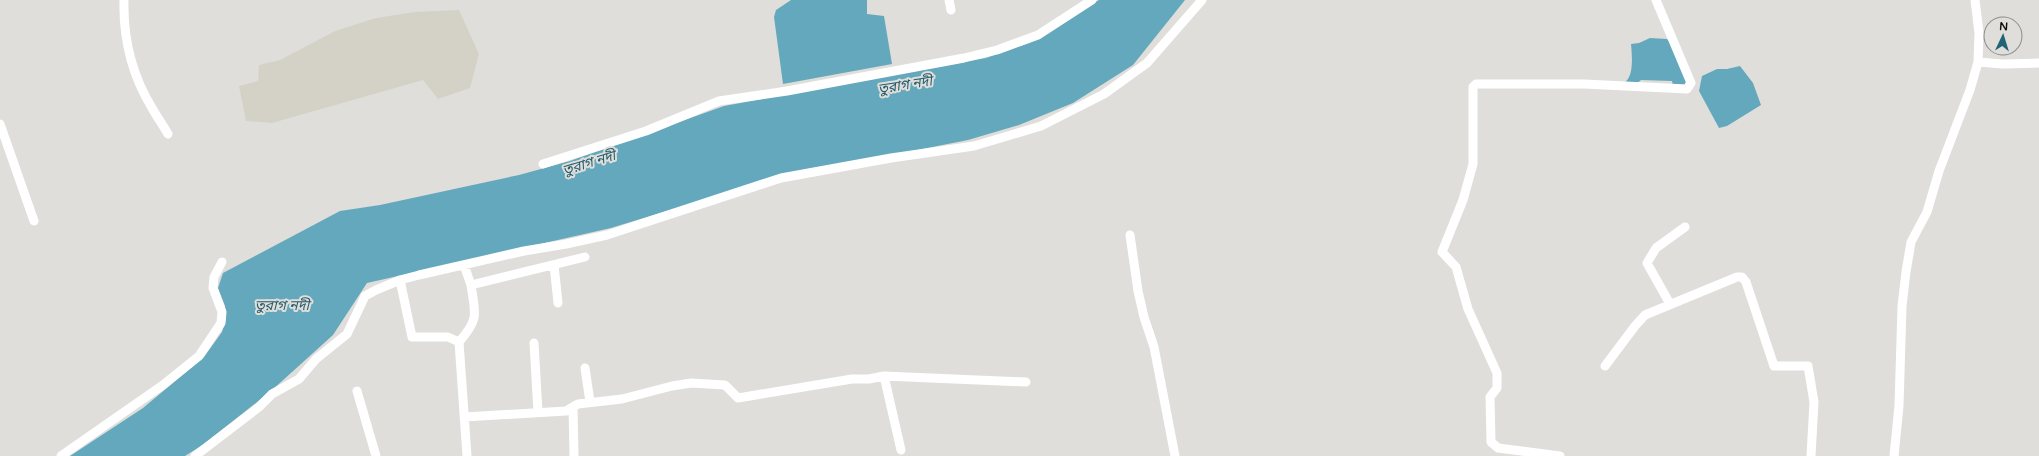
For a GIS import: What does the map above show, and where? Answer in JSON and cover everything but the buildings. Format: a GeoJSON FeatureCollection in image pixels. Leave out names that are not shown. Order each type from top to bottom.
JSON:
{"type":"FeatureCollection","features":[{"type":"Feature","properties":{"kind":"street"},"geometry":{"type":"LineString","coordinates":[[124,0],[126,43],[136,76],[152,108],[168,134]]}},
{"type":"Feature","properties":{"kind":"street"},"geometry":{"type":"LineString","coordinates":[[949,0],[951,10]]}},
{"type":"Feature","properties":{"kind":"street"},"geometry":{"type":"LineString","coordinates":[[543,164],[646,131],[719,102],[818,86],[998,50],[1038,35],[1092,0]]}},
{"type":"Feature","properties":{"kind":"street"},"geometry":{"type":"LineString","coordinates":[[195,456],[259,407],[272,394],[299,378],[316,359],[347,334],[365,296],[400,280],[524,251],[607,235],[781,178],[891,158],[974,146],[1040,126],[1104,94],[1147,63],[1202,0]]}},
{"type":"Feature","properties":{"kind":"street"},"geometry":{"type":"LineString","coordinates":[[1560,456],[1498,448],[1491,442],[1490,397],[1497,388],[1497,373],[1468,309],[1456,267],[1448,261],[1442,252],[1463,200],[1473,164],[1473,86],[1476,84],[1584,84],[1686,89],[1691,83],[1656,0]]}},
{"type":"Feature","properties":{"kind":"street"},"geometry":{"type":"LineString","coordinates":[[1894,456],[1899,406],[1902,306],[1911,242],[1928,212],[1939,170],[1965,104],[1978,62],[1979,33],[1975,0]]}},
{"type":"Feature","properties":{"kind":"street"},"geometry":{"type":"LineString","coordinates":[[1978,62],[2003,64],[2039,63]]}},
{"type":"Feature","properties":{"kind":"street"},"geometry":{"type":"LineString","coordinates":[[0,124],[34,221]]}},
{"type":"Feature","properties":{"kind":"street"},"geometry":{"type":"LineString","coordinates":[[1670,304],[1647,263],[1656,248],[1685,227]]}},
{"type":"Feature","properties":{"kind":"street"},"geometry":{"type":"LineString","coordinates":[[1130,235],[1138,291],[1144,317],[1154,347],[1175,456]]}},
{"type":"Feature","properties":{"kind":"street"},"geometry":{"type":"LineString","coordinates":[[471,285],[585,257]]}},
{"type":"Feature","properties":{"kind":"street"},"geometry":{"type":"LineString","coordinates":[[61,456],[151,394],[199,356],[220,323],[222,312],[213,288],[214,277],[222,262]]}},
{"type":"Feature","properties":{"kind":"street"},"geometry":{"type":"LineString","coordinates":[[554,265],[558,303]]}},
{"type":"Feature","properties":{"kind":"street"},"geometry":{"type":"LineString","coordinates":[[458,342],[470,329],[476,317],[471,285],[464,266]]}},
{"type":"Feature","properties":{"kind":"street"},"geometry":{"type":"LineString","coordinates":[[1605,366],[1645,315],[1737,277],[1742,277],[1746,282],[1774,366],[1808,366],[1814,402],[1811,456]]}},
{"type":"Feature","properties":{"kind":"street"},"geometry":{"type":"LineString","coordinates":[[400,280],[412,337],[448,337],[458,342]]}},
{"type":"Feature","properties":{"kind":"street"},"geometry":{"type":"LineString","coordinates":[[458,342],[461,357],[464,417],[468,456]]}},
{"type":"Feature","properties":{"kind":"street"},"geometry":{"type":"LineString","coordinates":[[534,343],[538,412]]}},
{"type":"Feature","properties":{"kind":"street"},"geometry":{"type":"LineString","coordinates":[[585,368],[590,402]]}},
{"type":"Feature","properties":{"kind":"street"},"geometry":{"type":"LineString","coordinates":[[464,417],[566,411],[573,407],[590,402],[622,399],[691,383],[725,385],[738,398],[852,379],[869,379],[884,376],[1026,382]]}},
{"type":"Feature","properties":{"kind":"street"},"geometry":{"type":"LineString","coordinates":[[884,376],[901,450]]}},
{"type":"Feature","properties":{"kind":"street"},"geometry":{"type":"LineString","coordinates":[[357,391],[376,456]]}},
{"type":"Feature","properties":{"kind":"street"},"geometry":{"type":"LineString","coordinates":[[573,407],[574,456]]}},
{"type":"Feature","properties":{"kind":"shaded area"},"geometry":{"type":"Polygon","coordinates":[[[459,10],[479,54],[470,88],[438,99],[423,80],[272,123],[246,121],[239,86],[258,81],[259,65],[280,60],[335,31],[376,18],[415,12],[459,10]]]}},
{"type":"Feature","properties":{"kind":"water"},"geometry":{"type":"Polygon","coordinates":[[[791,0],[867,0],[867,14],[884,16],[892,64],[783,84],[774,17],[776,10],[791,0]]]}},
{"type":"Feature","properties":{"kind":"water","name":"তুরাগ নদী"},"geometry":{"type":"Polygon","coordinates":[[[1099,0],[1185,0],[1133,65],[1073,103],[1019,125],[968,140],[775,178],[611,228],[367,283],[333,335],[271,391],[204,444],[185,456],[70,456],[143,408],[204,357],[222,332],[226,319],[225,306],[218,288],[223,273],[340,211],[380,205],[519,175],[570,161],[724,106],[986,58],[1029,43],[1099,0]]]}},
{"type":"Feature","properties":{"kind":"water"},"geometry":{"type":"Polygon","coordinates":[[[1650,38],[1667,39],[1670,42],[1687,80],[1683,87],[1673,86],[1672,81],[1641,80],[1635,85],[1625,82],[1630,75],[1631,70],[1631,44],[1639,43],[1650,38]]]}},
{"type":"Feature","properties":{"kind":"water"},"geometry":{"type":"Polygon","coordinates":[[[1740,66],[1753,83],[1761,105],[1727,126],[1719,128],[1699,91],[1702,76],[1717,69],[1727,69],[1740,66]]]}}]}
